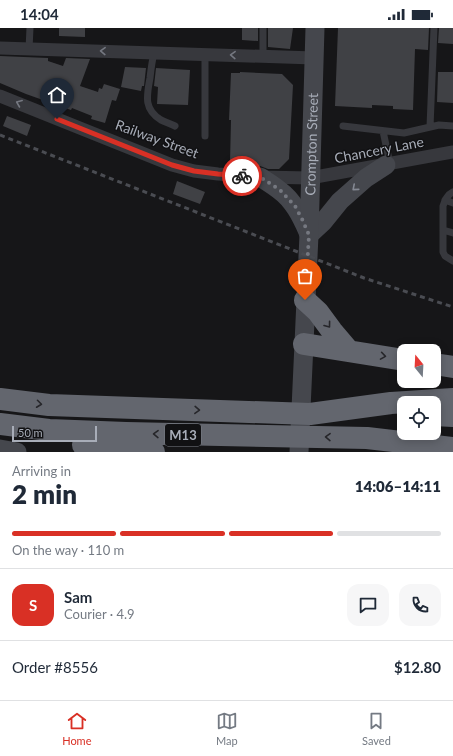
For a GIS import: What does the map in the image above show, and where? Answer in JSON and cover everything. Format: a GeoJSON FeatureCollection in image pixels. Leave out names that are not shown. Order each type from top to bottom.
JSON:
{"type":"FeatureCollection","features":[{"type":"Feature","properties":{"kind":"highway"},"geometry":{"type":"LineString","coordinates":[[306,293],[332,331],[349,351]]}},
{"type":"Feature","properties":{"kind":"highway"},"geometry":{"type":"LineString","coordinates":[[304,344],[397,359]]}},
{"type":"Feature","properties":{"kind":"highway"},"geometry":{"type":"LineString","coordinates":[[441,365],[453,368]]}},
{"type":"Feature","properties":{"kind":"highway","name":"M13"},"geometry":{"type":"LineString","coordinates":[[0,399],[49,405],[310,414],[397,414]]}},
{"type":"Feature","properties":{"kind":"highway"},"geometry":{"type":"LineString","coordinates":[[310,414],[391,403],[453,399]]}},
{"type":"Feature","properties":{"kind":"highway"},"geometry":{"type":"LineString","coordinates":[[441,415],[453,416]]}},
{"type":"Feature","properties":{"kind":"highway","name":"M13"},"geometry":{"type":"LineString","coordinates":[[0,424],[49,430],[367,438],[453,442]]}},
{"type":"Feature","properties":{"kind":"highway"},"geometry":{"type":"LineString","coordinates":[[0,434],[12,437],[154,452]]}},
{"type":"Feature","properties":{"kind":"highway"},"geometry":{"type":"LineString","coordinates":[[367,438],[453,448]]}},
{"type":"Feature","properties":{"kind":"street","name":"Crompton Street"},"geometry":{"type":"LineString","coordinates":[[299,452],[309,239],[315,28]]}},
{"type":"Feature","properties":{"kind":"street"},"geometry":{"type":"LineString","coordinates":[[0,48],[314,58]]}},
{"type":"Feature","properties":{"kind":"street","name":"Railway Street"},"geometry":{"type":"LineString","coordinates":[[0,96],[172,165],[194,171],[260,177],[310,178]]}},
{"type":"Feature","properties":{"kind":"street","name":"Chancery Lane"},"geometry":{"type":"LineString","coordinates":[[310,178],[453,152]]}},
{"type":"Feature","properties":{"kind":"street"},"geometry":{"type":"LineString","coordinates":[[309,239],[340,201],[366,178],[388,164]]}},
{"type":"Feature","properties":{"kind":"street"},"geometry":{"type":"LineString","coordinates":[[260,177],[280,190],[295,206],[302,219],[309,239]]}},
{"type":"Feature","properties":{"kind":"street"},"geometry":{"type":"LineString","coordinates":[[0,448],[17,452]]}},
{"type":"Feature","properties":{"kind":"lane"},"geometry":{"type":"LineString","coordinates":[[29,49],[30,28]]}},
{"type":"Feature","properties":{"kind":"lane"},"geometry":{"type":"LineString","coordinates":[[263,28],[263,56]]}},
{"type":"Feature","properties":{"kind":"lane"},"geometry":{"type":"LineString","coordinates":[[430,127],[434,28]]}},
{"type":"Feature","properties":{"kind":"lane"},"geometry":{"type":"LineString","coordinates":[[154,53],[146,92],[149,109],[160,120],[175,126]]}},
{"type":"Feature","properties":{"kind":"lane"},"geometry":{"type":"LineString","coordinates":[[205,54],[205,136]]}},
{"type":"Feature","properties":{"kind":"lane"},"geometry":{"type":"LineString","coordinates":[[343,126],[404,133],[439,125],[453,126]]}},
{"type":"Feature","properties":{"kind":"lane"},"geometry":{"type":"LineString","coordinates":[[383,130],[388,164]]}},
{"type":"Feature","properties":{"kind":"lane"},"geometry":{"type":"LineString","coordinates":[[453,192],[447,196],[443,206],[443,252],[453,261]]}},
{"type":"Feature","properties":{"kind":"lane"},"geometry":{"type":"LineString","coordinates":[[445,200],[453,203]]}},
{"type":"Feature","properties":{"kind":"lane"},"geometry":{"type":"LineString","coordinates":[[443,230],[453,233]]}},
{"type":"Feature","properties":{"kind":"building"},"geometry":{"type":"Polygon","coordinates":[[[59,28],[85,28],[85,37],[59,36],[59,28]]]}},
{"type":"Feature","properties":{"kind":"building"},"geometry":{"type":"Polygon","coordinates":[[[242,28],[258,28],[258,41],[242,40],[242,28]]]}},
{"type":"Feature","properties":{"kind":"building"},"geometry":{"type":"Polygon","coordinates":[[[268,28],[293,28],[290,49],[268,47],[268,28]]]}},
{"type":"Feature","properties":{"kind":"building"},"geometry":{"type":"Polygon","coordinates":[[[338,28],[429,28],[428,50],[415,49],[413,110],[393,109],[393,106],[372,105],[372,108],[335,106],[338,28]]]}},
{"type":"Feature","properties":{"kind":"building"},"geometry":{"type":"Polygon","coordinates":[[[439,28],[453,28],[453,44],[438,43],[439,28]]]}},
{"type":"Feature","properties":{"kind":"building"},"geometry":{"type":"Polygon","coordinates":[[[0,56],[48,58],[48,61],[63,66],[66,58],[90,59],[80,86],[98,92],[99,88],[102,89],[104,84],[120,89],[116,101],[112,100],[105,123],[91,119],[92,116],[72,108],[71,110],[0,83],[0,56]]]}},
{"type":"Feature","properties":{"kind":"building"},"geometry":{"type":"Polygon","coordinates":[[[125,67],[146,68],[144,86],[142,86],[141,91],[121,87],[125,67]]]}},
{"type":"Feature","properties":{"kind":"building"},"geometry":{"type":"Polygon","coordinates":[[[156,68],[190,70],[188,105],[157,104],[158,87],[154,86],[156,68]]]}},
{"type":"Feature","properties":{"kind":"building"},"geometry":{"type":"Polygon","coordinates":[[[438,72],[453,72],[453,103],[437,102],[438,72]]]}},
{"type":"Feature","properties":{"kind":"building"},"geometry":{"type":"Polygon","coordinates":[[[231,73],[282,74],[293,85],[289,159],[279,169],[268,169],[260,166],[254,168],[241,168],[242,163],[230,163],[231,120],[229,120],[231,73]]]}},
{"type":"Feature","properties":{"kind":"building"},"geometry":{"type":"Polygon","coordinates":[[[7,116],[31,125],[27,136],[3,126],[7,116]]]}},
{"type":"Feature","properties":{"kind":"building"},"geometry":{"type":"Polygon","coordinates":[[[177,181],[205,192],[200,204],[173,194],[177,181]]]}},
{"type":"Feature","properties":{"kind":"railway"},"geometry":{"type":"LineString","coordinates":[[0,135],[364,278],[453,307]]}},
{"type":"Feature","properties":{"kind":"way so far"},"geometry":{"type":"LineString","coordinates":[[242,176],[260,177],[280,190],[295,206],[302,219],[309,235],[305,300]]}},
{"type":"Feature","properties":{"kind":"route"},"geometry":{"type":"LineString","coordinates":[[57,119],[172,165],[194,171],[242,176]]}}]}
